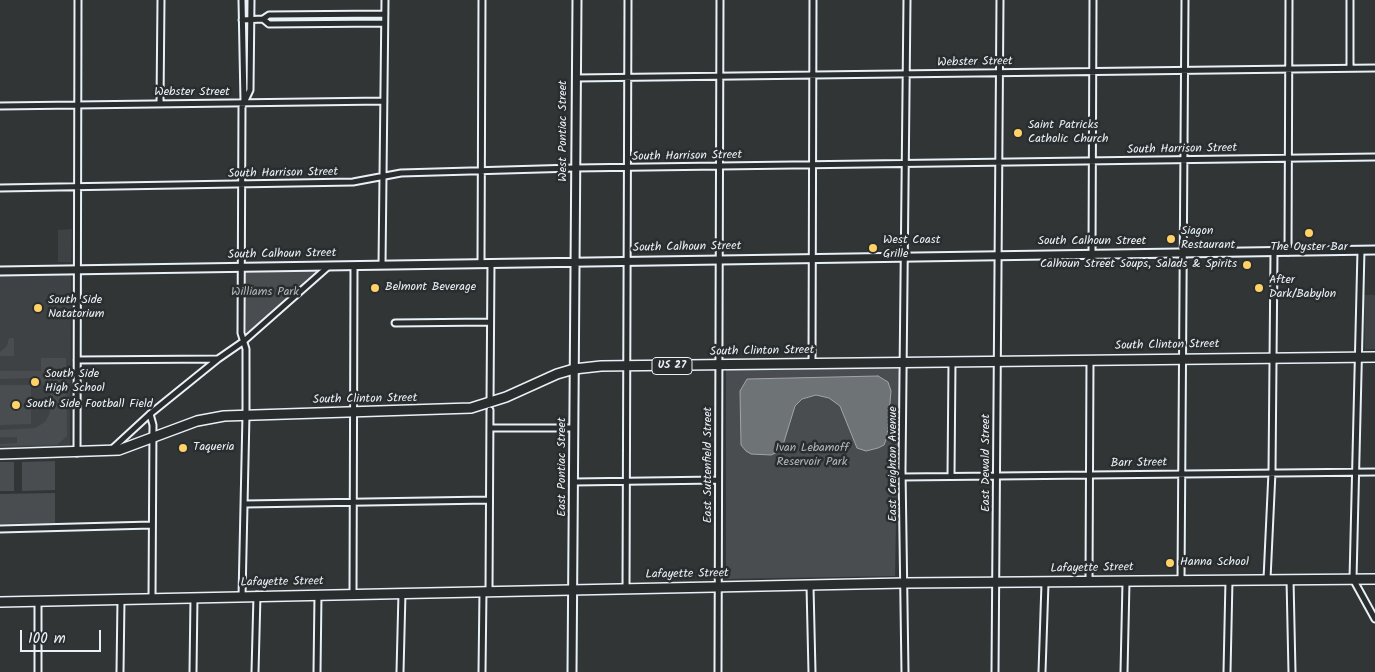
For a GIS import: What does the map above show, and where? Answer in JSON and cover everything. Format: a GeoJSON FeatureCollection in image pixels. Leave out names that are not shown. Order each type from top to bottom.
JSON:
{"type":"FeatureCollection","features":[{"type":"Feature","properties":{"kind":"highway","name":"US 27"},"geometry":{"type":"LineString","coordinates":[[1358,356],[1375,357]]}},
{"type":"Feature","properties":{"kind":"highway","name":"South Clinton Street"},"geometry":{"type":"LineString","coordinates":[[0,454],[111,451],[129,447],[197,421],[246,415],[458,410],[490,407],[557,374],[574,369],[627,366],[905,361],[952,363],[1358,356]]}},
{"type":"Feature","properties":{"kind":"highway","name":"Lafayette Street"},"geometry":{"type":"LineString","coordinates":[[0,602],[904,583],[1126,582],[1290,578],[1375,579]]}},
{"type":"Feature","properties":{"kind":"street"},"geometry":{"type":"LineString","coordinates":[[77,453],[78,0]]}},
{"type":"Feature","properties":{"kind":"street"},"geometry":{"type":"LineString","coordinates":[[160,103],[161,0]]}},
{"type":"Feature","properties":{"kind":"street"},"geometry":{"type":"LineString","coordinates":[[242,0],[244,103],[241,185],[241,333],[244,341],[246,415],[242,596]]}},
{"type":"Feature","properties":{"kind":"street"},"geometry":{"type":"LineString","coordinates":[[244,103],[250,90],[251,0]]}},
{"type":"Feature","properties":{"kind":"street"},"geometry":{"type":"LineString","coordinates":[[382,265],[385,0]]}},
{"type":"Feature","properties":{"kind":"street"},"geometry":{"type":"LineString","coordinates":[[481,263],[482,0]]}},
{"type":"Feature","properties":{"kind":"street","name":"West Pontiac Street"},"geometry":{"type":"LineString","coordinates":[[575,261],[577,0]]}},
{"type":"Feature","properties":{"kind":"street"},"geometry":{"type":"LineString","coordinates":[[626,589],[628,0]]}},
{"type":"Feature","properties":{"kind":"street","name":"East Suttenfield Street"},"geometry":{"type":"LineString","coordinates":[[718,672],[720,0]]}},
{"type":"Feature","properties":{"kind":"street"},"geometry":{"type":"LineString","coordinates":[[812,364],[813,0]]}},
{"type":"Feature","properties":{"kind":"street","name":"East Creighton Avenue"},"geometry":{"type":"LineString","coordinates":[[905,672],[903,477],[907,0]]}},
{"type":"Feature","properties":{"kind":"street","name":"East Dewald Street"},"geometry":{"type":"LineString","coordinates":[[995,672],[1000,0]]}},
{"type":"Feature","properties":{"kind":"street"},"geometry":{"type":"LineString","coordinates":[[1092,253],[1093,0]]}},
{"type":"Feature","properties":{"kind":"street"},"geometry":{"type":"LineString","coordinates":[[1181,580],[1185,0]]}},
{"type":"Feature","properties":{"kind":"street"},"geometry":{"type":"LineString","coordinates":[[1288,252],[1289,0]]}},
{"type":"Feature","properties":{"kind":"street"},"geometry":{"type":"LineString","coordinates":[[1350,0],[1350,67]]}},
{"type":"Feature","properties":{"kind":"street"},"geometry":{"type":"LineString","coordinates":[[242,20],[263,19],[269,16],[385,14]]}},
{"type":"Feature","properties":{"kind":"street"},"geometry":{"type":"LineString","coordinates":[[311,15],[311,24]]}},
{"type":"Feature","properties":{"kind":"street"},"geometry":{"type":"LineString","coordinates":[[325,15],[325,24]]}},
{"type":"Feature","properties":{"kind":"street"},"geometry":{"type":"LineString","coordinates":[[263,19],[269,24],[384,23]]}},
{"type":"Feature","properties":{"kind":"street","name":"Webster Street"},"geometry":{"type":"LineString","coordinates":[[576,78],[1092,70],[1375,68]]}},
{"type":"Feature","properties":{"kind":"street","name":"Webster Street"},"geometry":{"type":"LineString","coordinates":[[0,106],[384,101]]}},
{"type":"Feature","properties":{"kind":"street","name":"South Harrison Street"},"geometry":{"type":"LineString","coordinates":[[0,188],[353,182],[384,175],[482,170],[1375,157]]}},
{"type":"Feature","properties":{"kind":"street"},"geometry":{"type":"LineString","coordinates":[[1361,250],[1354,579],[1375,619]]}},
{"type":"Feature","properties":{"kind":"street","name":"South Calhoun Street"},"geometry":{"type":"LineString","coordinates":[[0,271],[999,254],[1375,250]]}},
{"type":"Feature","properties":{"kind":"street"},"geometry":{"type":"LineString","coordinates":[[1267,579],[1272,472],[1274,252]]}},
{"type":"Feature","properties":{"kind":"street","name":"East Pontiac Street"},"geometry":{"type":"LineString","coordinates":[[572,672],[575,261]]}},
{"type":"Feature","properties":{"kind":"street"},"geometry":{"type":"LineString","coordinates":[[482,672],[490,500],[490,263]]}},
{"type":"Feature","properties":{"kind":"street"},"geometry":{"type":"LineString","coordinates":[[111,451],[150,414],[218,359],[244,341],[329,266]]}},
{"type":"Feature","properties":{"kind":"street"},"geometry":{"type":"LineString","coordinates":[[353,594],[352,412],[354,266]]}},
{"type":"Feature","properties":{"kind":"street"},"geometry":{"type":"LineString","coordinates":[[395,323],[490,322]]}},
{"type":"Feature","properties":{"kind":"street"},"geometry":{"type":"LineString","coordinates":[[77,360],[218,359]]}},
{"type":"Feature","properties":{"kind":"street"},"geometry":{"type":"LineString","coordinates":[[1090,360],[1090,581]]}},
{"type":"Feature","properties":{"kind":"street"},"geometry":{"type":"LineString","coordinates":[[951,476],[952,363]]}},
{"type":"Feature","properties":{"kind":"street"},"geometry":{"type":"LineString","coordinates":[[150,414],[152,438],[152,598]]}},
{"type":"Feature","properties":{"kind":"street"},"geometry":{"type":"LineString","coordinates":[[490,428],[574,428]]}},
{"type":"Feature","properties":{"kind":"street","name":"Barr Street"},"geometry":{"type":"LineString","coordinates":[[903,477],[1375,472]]}},
{"type":"Feature","properties":{"kind":"street"},"geometry":{"type":"LineString","coordinates":[[574,482],[718,480]]}},
{"type":"Feature","properties":{"kind":"street"},"geometry":{"type":"LineString","coordinates":[[245,504],[490,500]]}},
{"type":"Feature","properties":{"kind":"street"},"geometry":{"type":"LineString","coordinates":[[0,529],[152,525]]}},
{"type":"Feature","properties":{"kind":"street"},"geometry":{"type":"LineString","coordinates":[[1290,578],[1292,672]]}},
{"type":"Feature","properties":{"kind":"street"},"geometry":{"type":"LineString","coordinates":[[1228,579],[1228,672]]}},
{"type":"Feature","properties":{"kind":"street"},"geometry":{"type":"LineString","coordinates":[[1042,672],[1044,582]]}},
{"type":"Feature","properties":{"kind":"street"},"geometry":{"type":"LineString","coordinates":[[1124,672],[1126,582]]}},
{"type":"Feature","properties":{"kind":"street"},"geometry":{"type":"LineString","coordinates":[[810,586],[812,672]]}},
{"type":"Feature","properties":{"kind":"street"},"geometry":{"type":"LineString","coordinates":[[400,672],[402,593]]}},
{"type":"Feature","properties":{"kind":"street"},"geometry":{"type":"LineString","coordinates":[[317,672],[318,595]]}},
{"type":"Feature","properties":{"kind":"street"},"geometry":{"type":"LineString","coordinates":[[255,672],[256,596]]}},
{"type":"Feature","properties":{"kind":"street"},"geometry":{"type":"LineString","coordinates":[[193,672],[194,597]]}},
{"type":"Feature","properties":{"kind":"street"},"geometry":{"type":"LineString","coordinates":[[120,672],[121,600]]}},
{"type":"Feature","properties":{"kind":"street"},"geometry":{"type":"LineString","coordinates":[[38,601],[38,672]]}},
{"type":"Feature","properties":{"kind":"shaded area"},"geometry":{"type":"Polygon","coordinates":[[[72,229],[71,262],[58,262],[58,230],[72,229]]]}},
{"type":"Feature","properties":{"kind":"shaded area","name":"South Side High School"},"geometry":{"type":"Polygon","coordinates":[[[68,273],[71,276],[70,445],[67,448],[0,449],[0,274],[68,273]]]}},
{"type":"Feature","properties":{"kind":"shaded area"},"geometry":{"type":"Polygon","coordinates":[[[1364,295],[1375,295],[1375,349],[1365,349],[1364,295]]]}},
{"type":"Feature","properties":{"kind":"shaded area"},"geometry":{"type":"Polygon","coordinates":[[[878,376],[888,382],[891,391],[887,437],[884,445],[866,451],[857,448],[840,406],[829,398],[816,395],[802,399],[795,406],[783,445],[778,452],[771,455],[751,454],[741,445],[740,391],[747,379],[878,376]]]}},
{"type":"Feature","properties":{"kind":"green space","name":"Williams Park"},"geometry":{"type":"Polygon","coordinates":[[[319,270],[320,275],[246,333],[245,273],[319,270]]]}},
{"type":"Feature","properties":{"kind":"green space"},"geometry":{"type":"Polygon","coordinates":[[[9,338],[14,338],[14,356],[0,356],[0,352],[7,346],[9,338]]]}},
{"type":"Feature","properties":{"kind":"green space"},"geometry":{"type":"Polygon","coordinates":[[[41,358],[66,358],[67,436],[57,445],[0,446],[0,444],[17,443],[17,437],[0,437],[0,430],[35,428],[45,422],[49,415],[52,399],[47,388],[41,383],[30,378],[0,379],[0,371],[41,371],[41,358]]]}},
{"type":"Feature","properties":{"kind":"green space","name":"Ivan Lebamoff Reservoir Park"},"geometry":{"type":"Polygon","coordinates":[[[897,367],[900,374],[900,468],[897,469],[895,576],[726,579],[726,370],[897,367]]]}},
{"type":"Feature","properties":{"kind":"green space","name":"South Side Football Field"},"geometry":{"type":"Polygon","coordinates":[[[0,385],[31,385],[31,424],[0,425],[0,385]]]}},
{"type":"Feature","properties":{"kind":"green space"},"geometry":{"type":"Polygon","coordinates":[[[55,461],[55,490],[22,491],[22,462],[55,461]]]}},
{"type":"Feature","properties":{"kind":"green space"},"geometry":{"type":"Polygon","coordinates":[[[0,462],[14,462],[14,491],[0,491],[0,462]]]}},
{"type":"Feature","properties":{"kind":"green space"},"geometry":{"type":"Polygon","coordinates":[[[55,493],[55,523],[0,524],[0,494],[55,493]]]}},
{"type":"Feature","properties":{"kind":"place","name":"Saint Patricks Catholic Church"},"geometry":{"type":"Point","coordinates":[1018,133]}},
{"type":"Feature","properties":{"kind":"place","name":"The Oyster Bar"},"geometry":{"type":"Point","coordinates":[1309,233]}},
{"type":"Feature","properties":{"kind":"place","name":"Siagon Restaurant"},"geometry":{"type":"Point","coordinates":[1171,239]}},
{"type":"Feature","properties":{"kind":"place","name":"West Coast Grille"},"geometry":{"type":"Point","coordinates":[873,248]}},
{"type":"Feature","properties":{"kind":"place","name":"Calhoun Street Soups, Salads & Spirits"},"geometry":{"type":"Point","coordinates":[1247,265]}},
{"type":"Feature","properties":{"kind":"place","name":"Belmont Beverage"},"geometry":{"type":"Point","coordinates":[375,288]}},
{"type":"Feature","properties":{"kind":"place","name":"After Dark/Babylon"},"geometry":{"type":"Point","coordinates":[1259,288]}},
{"type":"Feature","properties":{"kind":"place","name":"South Side Natatorium"},"geometry":{"type":"Point","coordinates":[38,308]}},
{"type":"Feature","properties":{"kind":"place","name":"South Side High School"},"geometry":{"type":"Point","coordinates":[35,382]}},
{"type":"Feature","properties":{"kind":"place","name":"South Side Football Field"},"geometry":{"type":"Point","coordinates":[16,405]}},
{"type":"Feature","properties":{"kind":"place","name":"Taqueria"},"geometry":{"type":"Point","coordinates":[183,448]}},
{"type":"Feature","properties":{"kind":"place","name":"Hanna School"},"geometry":{"type":"Point","coordinates":[1170,563]}}]}
